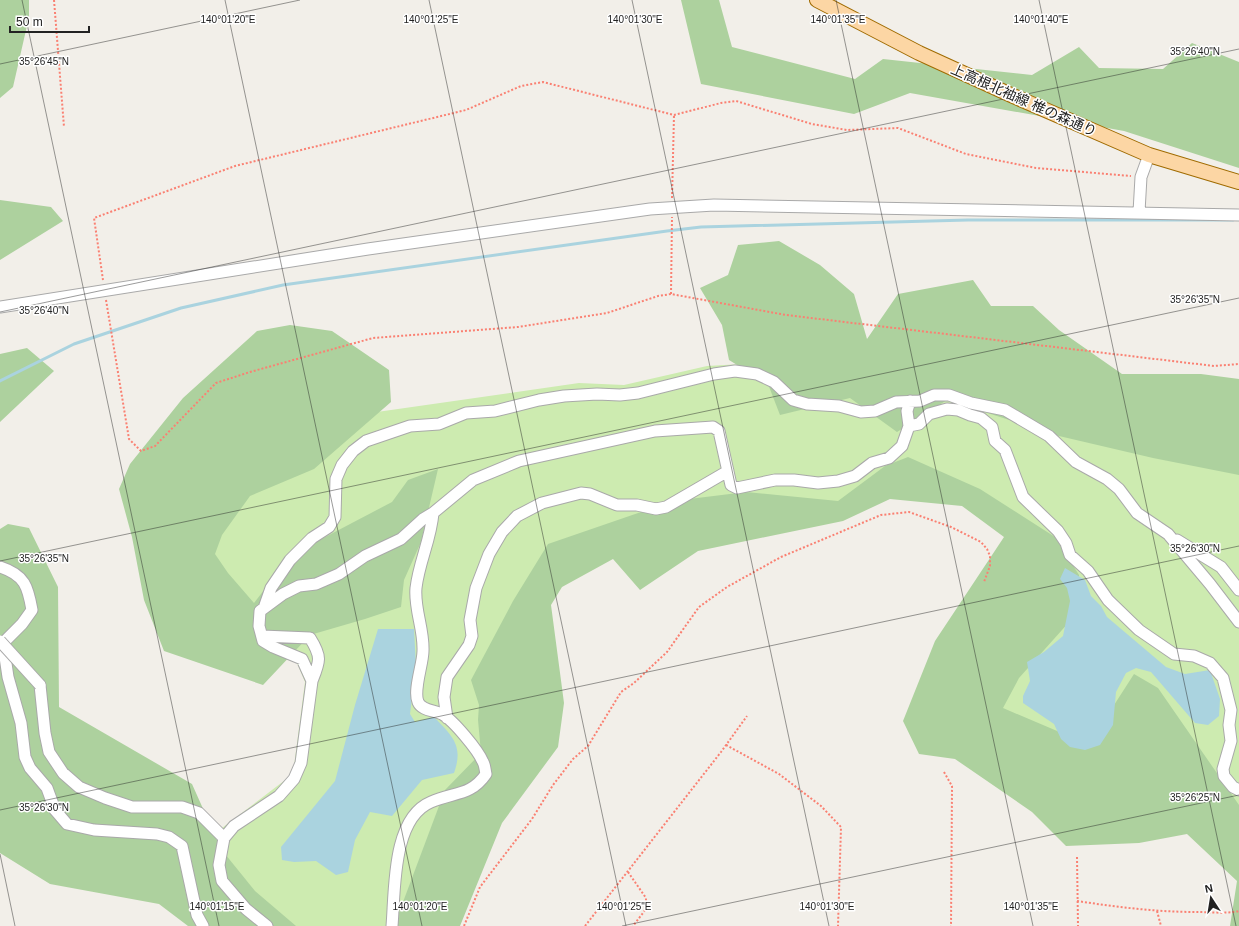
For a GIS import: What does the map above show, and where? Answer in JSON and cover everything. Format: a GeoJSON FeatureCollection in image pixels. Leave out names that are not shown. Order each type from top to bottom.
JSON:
{"type":"FeatureCollection","features":[{"type":"Feature","properties":{"kind":"main road","name":"上高根北袖線 椎の森通り"},"geometry":{"type":"LineString","coordinates":[[817,0],[926,56],[1149,155],[1239,182]]}},
{"type":"Feature","properties":{"kind":"street"},"geometry":{"type":"LineString","coordinates":[[1139,212],[1140,177],[1149,155]]}},
{"type":"Feature","properties":{"kind":"street"},"geometry":{"type":"LineString","coordinates":[[0,307],[105,292],[368,249],[650,209],[672,209],[714,205],[1239,215]]}},
{"type":"Feature","properties":{"kind":"street"},"geometry":{"type":"LineString","coordinates":[[264,608],[271,588],[290,560],[312,538],[329,527],[335,517],[336,479],[342,465],[353,450],[366,441],[410,426],[439,424],[466,413],[495,411],[539,400],[564,396],[598,394],[620,395],[638,393],[714,374],[735,371],[757,374],[774,382],[793,400],[807,404],[839,406],[861,412],[875,411],[896,402],[920,400],[934,395],[949,395],[971,403],[1005,410],[1049,436],[1076,462],[1107,479],[1119,489],[1137,513],[1221,567],[1239,590]]}},
{"type":"Feature","properties":{"kind":"street"},"geometry":{"type":"LineString","coordinates":[[312,681],[302,659],[273,648],[263,641],[259,626],[260,611],[283,594],[300,586],[316,584],[339,574],[364,556],[401,539],[423,519],[433,513],[473,480],[519,461],[655,431],[713,427],[719,431],[731,485],[736,488],[775,480],[794,480],[818,484],[838,481],[855,476],[872,463],[889,458],[902,446],[909,426],[907,411],[910,401]]}},
{"type":"Feature","properties":{"kind":"street"},"geometry":{"type":"LineString","coordinates":[[909,426],[919,424],[929,414],[947,409],[958,410],[970,416],[981,418],[992,428],[995,441],[1005,450],[1023,497],[1058,531],[1066,544],[1070,555],[1088,571],[1108,600],[1139,630],[1174,654],[1194,656],[1210,663],[1223,678],[1231,710],[1229,725],[1231,741],[1223,769],[1224,776],[1233,787],[1239,790]]}},
{"type":"Feature","properties":{"kind":"street"},"geometry":{"type":"LineString","coordinates":[[447,718],[444,697],[447,677],[469,645],[472,636],[470,620],[476,588],[489,554],[502,532],[517,516],[542,503],[581,493],[590,494],[617,505],[637,505],[656,509],[666,507],[728,471]]}},
{"type":"Feature","properties":{"kind":"street"},"geometry":{"type":"LineString","coordinates":[[392,926],[397,865],[402,838],[415,812],[431,802],[468,791],[480,782],[486,774],[483,762],[459,728],[442,714],[422,707],[418,702],[416,693],[423,652],[423,638],[417,607],[416,588],[423,555],[432,527],[433,513]]}},
{"type":"Feature","properties":{"kind":"street"},"geometry":{"type":"LineString","coordinates":[[1168,534],[1210,584],[1239,622]]}},
{"type":"Feature","properties":{"kind":"street"},"geometry":{"type":"LineString","coordinates":[[0,567],[16,574],[24,582],[30,593],[32,610],[22,624],[3,643],[8,678],[21,723],[24,757],[30,768],[47,788],[55,810],[67,824],[94,830],[157,834],[169,837],[182,846],[197,915],[203,926]]}},
{"type":"Feature","properties":{"kind":"street"},"geometry":{"type":"LineString","coordinates":[[262,636],[310,638],[319,653],[318,666],[312,681],[301,763],[294,779],[279,796],[234,826],[224,838],[219,865],[222,881],[246,909],[267,926]]}},
{"type":"Feature","properties":{"kind":"street"},"geometry":{"type":"LineString","coordinates":[[0,641],[40,685],[45,734],[49,752],[63,773],[79,787],[105,798],[132,806],[182,807],[199,813],[224,838]]}},
{"type":"Feature","properties":{"kind":"path"},"geometry":{"type":"LineString","coordinates":[[54,0],[64,127]]}},
{"type":"Feature","properties":{"kind":"path"},"geometry":{"type":"LineString","coordinates":[[1140,177],[1036,168],[966,154],[898,128],[847,130],[812,124],[736,101],[721,103],[674,115],[543,82],[521,86],[466,110],[235,166],[94,218],[129,439],[141,451],[155,446],[216,384],[250,372],[373,338],[526,326],[607,313],[658,296],[671,294],[786,315],[1206,365],[1239,364]]}},
{"type":"Feature","properties":{"kind":"path"},"geometry":{"type":"LineString","coordinates":[[671,294],[674,115]]}},
{"type":"Feature","properties":{"kind":"path"},"geometry":{"type":"LineString","coordinates":[[464,926],[480,887],[532,819],[553,785],[573,759],[588,746],[621,692],[634,683],[667,652],[699,607],[727,586],[781,557],[881,515],[909,512],[951,527],[981,542],[987,549],[990,556],[990,566],[984,582]]}},
{"type":"Feature","properties":{"kind":"path"},"geometry":{"type":"LineString","coordinates":[[584,926],[747,716]]}},
{"type":"Feature","properties":{"kind":"path"},"geometry":{"type":"LineString","coordinates":[[726,745],[778,774],[820,806],[841,827],[838,926]]}},
{"type":"Feature","properties":{"kind":"path"},"geometry":{"type":"LineString","coordinates":[[944,772],[952,786],[951,926]]}},
{"type":"Feature","properties":{"kind":"path"},"geometry":{"type":"LineString","coordinates":[[1077,857],[1078,926]]}},
{"type":"Feature","properties":{"kind":"path"},"geometry":{"type":"LineString","coordinates":[[627,871],[646,898],[646,909],[633,926]]}},
{"type":"Feature","properties":{"kind":"path"},"geometry":{"type":"LineString","coordinates":[[1077,900],[1128,909],[1157,911],[1221,912],[1239,910]]}},
{"type":"Feature","properties":{"kind":"path"},"geometry":{"type":"LineString","coordinates":[[1157,911],[1160,926]]}},
{"type":"Feature","properties":{"kind":"green space"},"geometry":{"type":"Polygon","coordinates":[[[0,0],[29,0],[29,17],[13,87],[0,98],[0,0]]]}},
{"type":"Feature","properties":{"kind":"green space"},"geometry":{"type":"Polygon","coordinates":[[[681,0],[719,0],[732,47],[855,79],[883,59],[1032,75],[1079,47],[1099,68],[1163,69],[1192,43],[1239,62],[1239,168],[1124,131],[910,93],[854,114],[701,84],[681,0]]]}},
{"type":"Feature","properties":{"kind":"green space"},"geometry":{"type":"Polygon","coordinates":[[[0,200],[51,207],[63,221],[0,260],[0,200]]]}},
{"type":"Feature","properties":{"kind":"green space"},"geometry":{"type":"Polygon","coordinates":[[[779,241],[820,265],[854,294],[867,339],[898,294],[973,280],[991,306],[1033,306],[1059,330],[1122,374],[1201,374],[1239,379],[1239,475],[1153,458],[1059,436],[947,400],[897,432],[850,398],[780,415],[768,384],[729,360],[722,325],[700,288],[728,275],[738,245],[779,241]]]}},
{"type":"Feature","properties":{"kind":"green space"},"geometry":{"type":"Polygon","coordinates":[[[290,325],[332,331],[389,370],[391,402],[314,469],[250,496],[222,535],[215,554],[228,573],[254,603],[291,555],[392,502],[408,480],[438,469],[421,542],[404,580],[401,607],[310,635],[263,685],[164,651],[144,600],[132,537],[119,489],[130,464],[183,398],[257,331],[290,325]]]}},
{"type":"Feature","properties":{"kind":"green space"},"geometry":{"type":"Polygon","coordinates":[[[27,348],[54,371],[0,422],[0,354],[27,348]]]}},
{"type":"Feature","properties":{"kind":"green space"},"geometry":{"type":"Polygon","coordinates":[[[794,361],[1239,446],[1239,836],[1084,762],[976,714],[1034,545],[961,493],[897,482],[824,514],[559,565],[503,721],[412,926],[254,926],[212,877],[222,828],[293,774],[305,682],[297,663],[211,558],[215,534],[249,492],[370,413],[579,383],[624,385],[707,366],[794,361]]]}},
{"type":"Feature","properties":{"kind":"green space"},"geometry":{"type":"Polygon","coordinates":[[[908,457],[980,489],[1055,537],[1079,575],[1079,611],[1019,678],[1003,708],[1083,742],[1098,730],[1134,674],[1158,688],[1239,805],[1239,926],[1230,926],[1237,881],[1187,834],[1139,843],[1066,846],[1032,812],[955,759],[919,754],[903,721],[935,641],[1004,537],[962,506],[890,499],[843,521],[698,551],[640,590],[613,559],[562,587],[551,605],[564,703],[558,747],[502,823],[460,926],[394,926],[445,790],[481,753],[478,720],[479,705],[471,680],[513,601],[548,544],[673,501],[746,492],[838,501],[885,466],[908,457]]]}},
{"type":"Feature","properties":{"kind":"green space"},"geometry":{"type":"Polygon","coordinates":[[[8,524],[29,528],[58,587],[59,707],[192,784],[221,849],[255,891],[296,926],[188,926],[159,904],[50,884],[0,853],[0,529],[8,524]]]}},
{"type":"Feature","properties":{"kind":"water"},"geometry":{"type":"Polygon","coordinates":[[[1065,568],[1085,580],[1091,596],[1101,606],[1107,617],[1166,667],[1185,674],[1210,670],[1220,699],[1219,716],[1208,725],[1195,723],[1151,672],[1136,668],[1126,673],[1116,692],[1113,725],[1100,745],[1085,750],[1070,747],[1061,739],[1054,724],[1023,703],[1023,696],[1030,681],[1027,662],[1044,652],[1063,636],[1070,601],[1067,588],[1060,579],[1065,568]]]}},
{"type":"Feature","properties":{"kind":"water"},"geometry":{"type":"Polygon","coordinates":[[[378,629],[414,629],[416,666],[410,714],[415,722],[434,717],[451,736],[457,748],[458,755],[454,773],[422,780],[392,816],[370,812],[355,840],[348,872],[336,875],[316,861],[294,862],[282,860],[281,847],[335,781],[355,705],[378,629]]]}},
{"type":"Feature","properties":{"kind":"waterway"},"geometry":{"type":"LineString","coordinates":[[0,381],[74,344],[181,308],[283,285],[667,231],[701,227],[968,220],[1233,220]]}}]}
